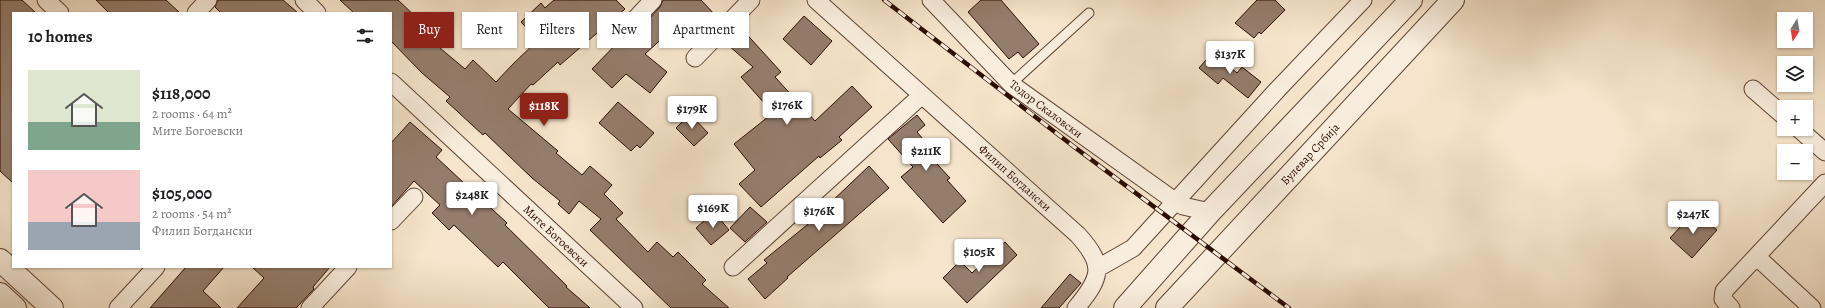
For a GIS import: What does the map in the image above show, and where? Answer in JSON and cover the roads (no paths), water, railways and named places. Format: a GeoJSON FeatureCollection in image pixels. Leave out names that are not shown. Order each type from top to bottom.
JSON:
{"type":"FeatureCollection","features":[{"type":"Feature","properties":{"kind":"street"},"geometry":{"type":"LineString","coordinates":[[46,0],[59,12]]}},
{"type":"Feature","properties":{"kind":"street"},"geometry":{"type":"LineString","coordinates":[[197,12],[208,0]]}},
{"type":"Feature","properties":{"kind":"street"},"geometry":{"type":"LineString","coordinates":[[304,0],[316,12]]}},
{"type":"Feature","properties":{"kind":"street"},"geometry":{"type":"LineString","coordinates":[[642,12],[653,0]]}},
{"type":"Feature","properties":{"kind":"street"},"geometry":{"type":"LineString","coordinates":[[695,58],[751,0]]}},
{"type":"Feature","properties":{"kind":"street","name":"Филип Богдански"},"geometry":{"type":"LineString","coordinates":[[816,0],[1078,235],[1095,257],[1098,268]]}},
{"type":"Feature","properties":{"kind":"street","name":"Тодор Скаловски"},"geometry":{"type":"LineString","coordinates":[[930,0],[1011,84],[1176,202],[1183,206],[1210,212]]}},
{"type":"Feature","properties":{"kind":"street"},"geometry":{"type":"LineString","coordinates":[[1076,308],[1089,293],[1095,280],[1098,268],[1133,248],[1273,95],[1363,0]]}},
{"type":"Feature","properties":{"kind":"street"},"geometry":{"type":"LineString","coordinates":[[1125,308],[1210,212],[1411,0]]}},
{"type":"Feature","properties":{"kind":"street","name":"Булевар Србија"},"geometry":{"type":"LineString","coordinates":[[1166,308],[1453,0]]}},
{"type":"Feature","properties":{"kind":"street","name":"Мите Богоевски"},"geometry":{"type":"LineString","coordinates":[[392,83],[634,308]]}},
{"type":"Feature","properties":{"kind":"street"},"geometry":{"type":"LineString","coordinates":[[1753,89],[1777,110]]}},
{"type":"Feature","properties":{"kind":"street"},"geometry":{"type":"LineString","coordinates":[[733,267],[922,95]]}},
{"type":"Feature","properties":{"kind":"street"},"geometry":{"type":"LineString","coordinates":[[1807,136],[1825,152]]}},
{"type":"Feature","properties":{"kind":"street"},"geometry":{"type":"LineString","coordinates":[[1727,303],[1724,291],[1824,187]]}},
{"type":"Feature","properties":{"kind":"street"},"geometry":{"type":"LineString","coordinates":[[392,220],[414,197]]}},
{"type":"Feature","properties":{"kind":"street"},"geometry":{"type":"LineString","coordinates":[[1757,257],[1812,308]]}},
{"type":"Feature","properties":{"kind":"street"},"geometry":{"type":"LineString","coordinates":[[0,260],[52,308]]}},
{"type":"Feature","properties":{"kind":"street"},"geometry":{"type":"LineString","coordinates":[[118,308],[155,268]]}},
{"type":"Feature","properties":{"kind":"street"},"geometry":{"type":"LineString","coordinates":[[310,308],[347,268]]}},
{"type":"Feature","properties":{"kind":"street"},"geometry":{"type":"LineString","coordinates":[[0,294],[15,308]]}},
{"type":"Feature","properties":{"kind":"lane"},"geometry":{"type":"LineString","coordinates":[[1011,84],[1089,13]]}},
{"type":"Feature","properties":{"kind":"railway"},"geometry":{"type":"LineString","coordinates":[[884,0],[1073,146],[1289,308]]}}]}
